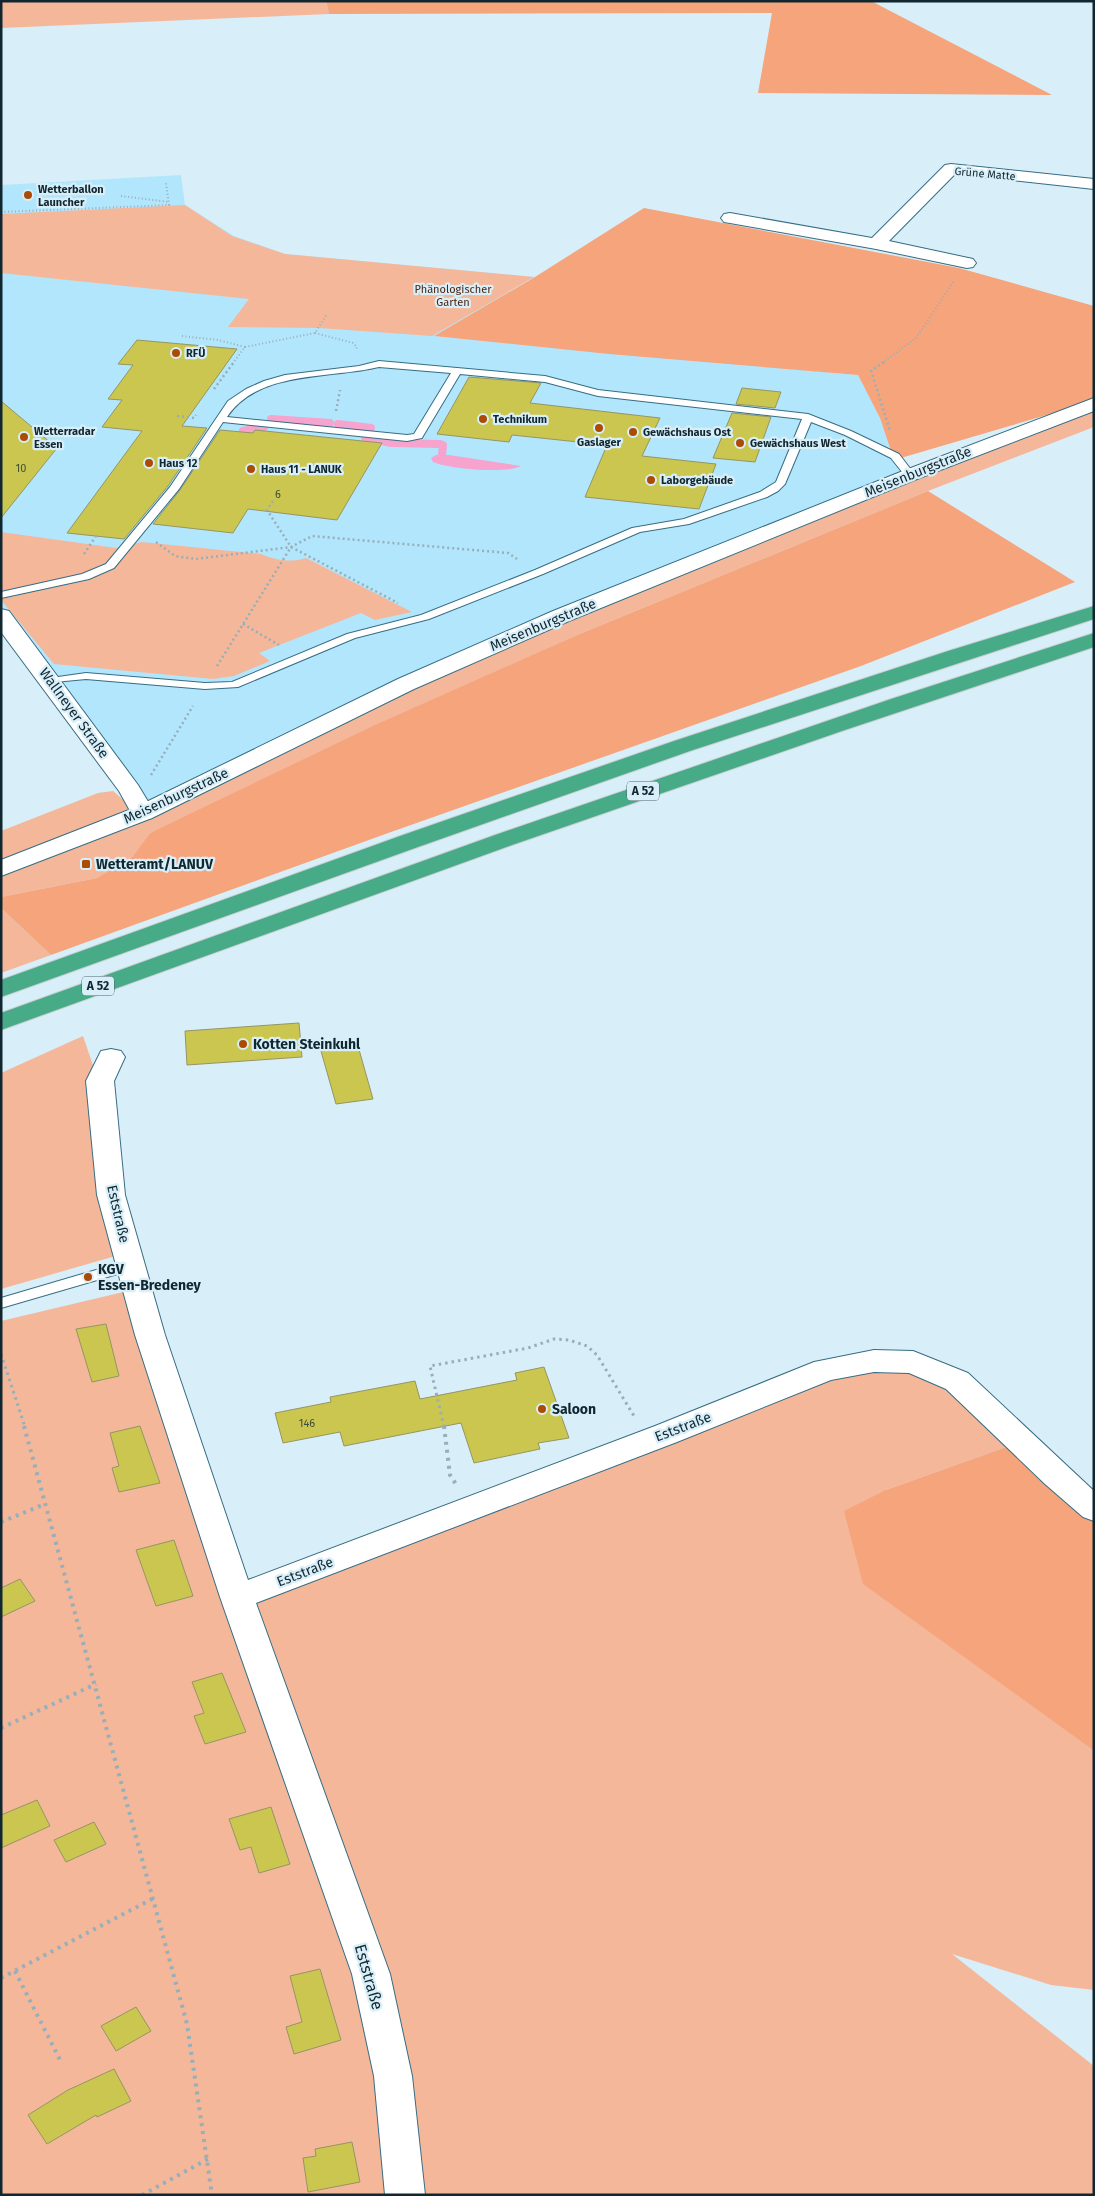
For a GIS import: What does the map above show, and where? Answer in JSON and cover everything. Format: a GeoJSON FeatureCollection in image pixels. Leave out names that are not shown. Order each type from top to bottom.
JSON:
{"type":"FeatureCollection","features":[{"type":"Feature","properties":{"kind":"highway","name":"A 52"},"geometry":{"type":"LineString","coordinates":[[1,989],[345,863],[644,760],[1094,612]]}},
{"type":"Feature","properties":{"kind":"highway","name":"A 52"},"geometry":{"type":"LineString","coordinates":[[1,1022],[195,949],[708,768],[1094,640]]}},
{"type":"Feature","properties":{"kind":"street","name":"Grüne Matte"},"geometry":{"type":"LineString","coordinates":[[876,244],[951,169],[1094,184]]}},
{"type":"Feature","properties":{"kind":"street"},"geometry":{"type":"LineString","coordinates":[[730,218],[967,262]]}},
{"type":"Feature","properties":{"kind":"street","name":"Meisenburgstraße"},"geometry":{"type":"LineString","coordinates":[[1,869],[142,813],[291,742],[406,684],[561,616],[910,475],[1094,404]]}},
{"type":"Feature","properties":{"kind":"street","name":"Wallneyer Straße"},"geometry":{"type":"LineString","coordinates":[[1,616],[130,790],[142,813]]}},
{"type":"Feature","properties":{"kind":"street","name":"Eststraße"},"geometry":{"type":"LineString","coordinates":[[111,1057],[100,1081],[111,1195],[150,1335],[237,1597],[371,1974],[393,2076],[405,2195]]}},
{"type":"Feature","properties":{"kind":"street","name":"Eststraße"},"geometry":{"type":"LineString","coordinates":[[237,1597],[649,1440],[825,1370],[874,1361],[912,1362],[957,1381],[1094,1510]]}},
{"type":"Feature","properties":{"kind":"lane"},"geometry":{"type":"LineString","coordinates":[[1,595],[85,577],[110,566],[173,488],[231,403],[244,394],[273,380],[291,376],[357,371],[379,364],[545,379],[598,393],[808,417],[848,433],[894,456],[910,475]]}},
{"type":"Feature","properties":{"kind":"lane"},"geometry":{"type":"LineString","coordinates":[[220,419],[407,438],[418,436],[458,371]]}},
{"type":"Feature","properties":{"kind":"lane"},"geometry":{"type":"LineString","coordinates":[[48,681],[86,676],[221,686],[244,681],[351,636],[425,617],[539,572],[636,530],[647,526],[678,524],[704,518],[779,486],[808,417]]}},
{"type":"Feature","properties":{"kind":"lane"},"geometry":{"type":"LineString","coordinates":[[1,1303],[130,1265]]}},
{"type":"Feature","properties":{"kind":"path"},"geometry":{"type":"LineString","coordinates":[[166,183],[169,202]]}},
{"type":"Feature","properties":{"kind":"path"},"geometry":{"type":"LineString","coordinates":[[139,199],[144,194]]}},
{"type":"Feature","properties":{"kind":"path"},"geometry":{"type":"LineString","coordinates":[[121,196],[169,202]]}},
{"type":"Feature","properties":{"kind":"path"},"geometry":{"type":"LineString","coordinates":[[1,212],[169,205],[169,202]]}},
{"type":"Feature","properties":{"kind":"path"},"geometry":{"type":"LineString","coordinates":[[894,456],[888,421],[872,371],[916,338],[967,262]]}},
{"type":"Feature","properties":{"kind":"path"},"geometry":{"type":"LineString","coordinates":[[316,333],[327,314]]}},
{"type":"Feature","properties":{"kind":"path"},"geometry":{"type":"LineString","coordinates":[[182,336],[218,340],[245,347],[316,333],[353,343]]}},
{"type":"Feature","properties":{"kind":"path"},"geometry":{"type":"LineString","coordinates":[[212,392],[245,347]]}},
{"type":"Feature","properties":{"kind":"path"},"geometry":{"type":"LineString","coordinates":[[177,416],[194,418],[198,412]]}},
{"type":"Feature","properties":{"kind":"path"},"geometry":{"type":"LineString","coordinates":[[273,502],[268,510],[292,547],[425,617]]}},
{"type":"Feature","properties":{"kind":"path"},"geometry":{"type":"LineString","coordinates":[[142,527],[146,535],[176,556],[188,559],[292,547],[312,536],[508,553],[539,572]]}},
{"type":"Feature","properties":{"kind":"path"},"geometry":{"type":"LineString","coordinates":[[243,624],[298,658]]}},
{"type":"Feature","properties":{"kind":"path"},"geometry":{"type":"LineString","coordinates":[[472,1508],[450,1475],[444,1425],[430,1366],[528,1348],[554,1339],[569,1340],[587,1346],[597,1355],[649,1440]]}},
{"type":"Feature","properties":{"kind":"path"},"geometry":{"type":"LineString","coordinates":[[1,1354],[14,1393],[96,1684],[187,2024],[212,2195]]}},
{"type":"Feature","properties":{"kind":"path"},"geometry":{"type":"LineString","coordinates":[[1,1522],[45,1504]]}},
{"type":"Feature","properties":{"kind":"path"},"geometry":{"type":"LineString","coordinates":[[1,1728],[96,1684]]}},
{"type":"Feature","properties":{"kind":"path"},"geometry":{"type":"LineString","coordinates":[[1,1978],[154,1898]]}},
{"type":"Feature","properties":{"kind":"path"},"geometry":{"type":"LineString","coordinates":[[15,1971],[62,2064]]}},
{"type":"Feature","properties":{"kind":"path"},"geometry":{"type":"LineString","coordinates":[[142,2195],[208,2159]]}},
{"type":"Feature","properties":{"kind":"shaded area"},"geometry":{"type":"Polygon","coordinates":[[[326,1],[871,1],[1052,95],[758,93],[772,13],[329,14],[326,1]]]}},
{"type":"Feature","properties":{"kind":"shaded area"},"geometry":{"type":"Polygon","coordinates":[[[181,175],[185,205],[234,236],[285,254],[534,277],[434,336],[858,375],[880,418],[894,460],[912,480],[150,803],[1,606],[1,185],[181,175]]]}},
{"type":"Feature","properties":{"kind":"shaded area"},"geometry":{"type":"Polygon","coordinates":[[[644,208],[959,268],[1094,306],[1094,401],[894,460],[880,418],[858,375],[609,354],[434,336],[535,277],[644,208]]]}},
{"type":"Feature","properties":{"kind":"shaded area"},"geometry":{"type":"Polygon","coordinates":[[[436,455],[449,455],[521,466],[503,470],[464,468],[433,462],[431,458],[436,455]]]}},
{"type":"Feature","properties":{"kind":"shaded area"},"geometry":{"type":"Polygon","coordinates":[[[928,491],[1075,582],[861,666],[391,832],[51,955],[1,908],[1,897],[97,878],[132,857],[150,833],[373,726],[582,633],[928,491]]]}},
{"type":"Feature","properties":{"kind":"shaded area"},"geometry":{"type":"Polygon","coordinates":[[[1020,1442],[1094,1510],[1094,1751],[863,1584],[844,1511],[886,1490],[1020,1442]]]}},
{"type":"Feature","properties":{"kind":"green space"},"geometry":{"type":"Polygon","coordinates":[[[1,1],[326,1],[329,14],[1,28],[1,1]]]}},
{"type":"Feature","properties":{"kind":"green space","name":"Phänologischer Garten"},"geometry":{"type":"Polygon","coordinates":[[[185,205],[232,236],[285,254],[534,277],[432,336],[319,328],[228,327],[249,299],[1,273],[1,214],[185,205]]]}},
{"type":"Feature","properties":{"kind":"green space"},"geometry":{"type":"Polygon","coordinates":[[[1094,405],[1094,427],[928,491],[582,633],[150,833],[132,857],[97,878],[1,897],[1,831],[98,793],[113,791],[141,815],[409,686],[1094,405]]]}},
{"type":"Feature","properties":{"kind":"green space"},"geometry":{"type":"Polygon","coordinates":[[[1,532],[116,548],[142,542],[261,554],[283,560],[306,558],[412,612],[375,620],[361,613],[259,653],[270,661],[234,676],[213,679],[54,664],[1,600],[1,532]]]}},
{"type":"Feature","properties":{"kind":"green space"},"geometry":{"type":"Polygon","coordinates":[[[1,908],[51,955],[1,973],[1,908]]]}},
{"type":"Feature","properties":{"kind":"green space"},"geometry":{"type":"Polygon","coordinates":[[[83,1036],[98,1080],[126,1253],[1,1289],[1,1073],[83,1036]]]}},
{"type":"Feature","properties":{"kind":"green space"},"geometry":{"type":"Polygon","coordinates":[[[136,1289],[370,1974],[403,2195],[1,2195],[1,1321],[136,1289]]]}},
{"type":"Feature","properties":{"kind":"green space"},"geometry":{"type":"Polygon","coordinates":[[[912,1363],[1020,1442],[886,1490],[864,1584],[1094,1751],[1094,1990],[1051,1985],[952,1954],[1094,2066],[1094,2195],[407,2195],[394,2076],[239,1598],[825,1371],[912,1363]]]}},
{"type":"Feature","properties":{"kind":"building","name":"Haus 12"},"geometry":{"type":"Polygon","coordinates":[[[137,340],[237,349],[182,426],[207,428],[168,486],[124,539],[67,533],[142,431],[102,427],[122,400],[108,399],[133,365],[118,364],[137,340]]]}},
{"type":"Feature","properties":{"kind":"building"},"geometry":{"type":"Polygon","coordinates":[[[469,377],[541,383],[530,403],[660,418],[642,456],[716,464],[699,509],[585,497],[607,445],[512,435],[509,442],[437,434],[469,377]]]}},
{"type":"Feature","properties":{"kind":"building"},"geometry":{"type":"Polygon","coordinates":[[[742,388],[781,392],[775,408],[736,404],[742,388]]]}},
{"type":"Feature","properties":{"kind":"building"},"geometry":{"type":"Polygon","coordinates":[[[1,401],[57,448],[1,518],[1,401]]]}},
{"type":"Feature","properties":{"kind":"building","name":"Gewächshaus West"},"geometry":{"type":"Polygon","coordinates":[[[732,413],[771,417],[755,462],[713,458],[732,413]]]}},
{"type":"Feature","properties":{"kind":"building","name":"Haus 11 - LANUK"},"geometry":{"type":"Polygon","coordinates":[[[220,430],[253,433],[255,430],[382,443],[337,520],[248,509],[233,533],[153,524],[180,490],[220,430]]]}},
{"type":"Feature","properties":{"kind":"building","name":"Kotten Steinkuhl"},"geometry":{"type":"Polygon","coordinates":[[[299,1023],[302,1057],[187,1065],[185,1031],[299,1023]]]}},
{"type":"Feature","properties":{"kind":"building"},"geometry":{"type":"Polygon","coordinates":[[[358,1046],[373,1099],[336,1104],[321,1051],[358,1046]]]}},
{"type":"Feature","properties":{"kind":"building"},"geometry":{"type":"Polygon","coordinates":[[[106,1324],[119,1376],[92,1382],[76,1329],[106,1324]]]}},
{"type":"Feature","properties":{"kind":"building"},"geometry":{"type":"Polygon","coordinates":[[[544,1367],[569,1438],[538,1443],[540,1449],[474,1463],[461,1423],[344,1446],[340,1432],[283,1443],[275,1413],[331,1402],[330,1397],[415,1381],[420,1399],[517,1380],[515,1373],[544,1367]]]}},
{"type":"Feature","properties":{"kind":"building"},"geometry":{"type":"Polygon","coordinates":[[[140,1426],[160,1483],[119,1492],[112,1468],[119,1466],[110,1433],[140,1426]]]}},
{"type":"Feature","properties":{"kind":"building"},"geometry":{"type":"Polygon","coordinates":[[[174,1540],[193,1596],[156,1606],[136,1550],[174,1540]]]}},
{"type":"Feature","properties":{"kind":"building"},"geometry":{"type":"Polygon","coordinates":[[[20,1579],[35,1601],[1,1617],[1,1588],[20,1579]]]}},
{"type":"Feature","properties":{"kind":"building"},"geometry":{"type":"Polygon","coordinates":[[[222,1673],[246,1732],[205,1744],[194,1716],[204,1713],[192,1682],[222,1673]]]}},
{"type":"Feature","properties":{"kind":"building"},"geometry":{"type":"Polygon","coordinates":[[[37,1800],[50,1826],[1,1848],[1,1815],[37,1800]]]}},
{"type":"Feature","properties":{"kind":"building"},"geometry":{"type":"Polygon","coordinates":[[[271,1807],[290,1864],[259,1873],[251,1847],[240,1850],[229,1819],[271,1807]]]}},
{"type":"Feature","properties":{"kind":"building"},"geometry":{"type":"Polygon","coordinates":[[[94,1822],[106,1844],[66,1862],[54,1840],[94,1822]]]}},
{"type":"Feature","properties":{"kind":"building"},"geometry":{"type":"Polygon","coordinates":[[[320,1969],[341,2040],[294,2054],[286,2027],[302,2022],[290,1976],[320,1969]]]}},
{"type":"Feature","properties":{"kind":"building"},"geometry":{"type":"Polygon","coordinates":[[[136,2007],[151,2031],[116,2051],[101,2026],[136,2007]]]}},
{"type":"Feature","properties":{"kind":"building"},"geometry":{"type":"Polygon","coordinates":[[[114,2069],[131,2101],[97,2117],[96,2115],[47,2144],[28,2115],[68,2090],[114,2069]]]}},
{"type":"Feature","properties":{"kind":"building"},"geometry":{"type":"Polygon","coordinates":[[[352,2142],[360,2182],[308,2192],[303,2158],[316,2156],[315,2149],[352,2142]]]}},
{"type":"Feature","properties":{"kind":"waterway"},"geometry":{"type":"LineString","coordinates":[[271,419],[330,423]]}},
{"type":"Feature","properties":{"kind":"waterway"},"geometry":{"type":"LineString","coordinates":[[338,424],[371,428],[369,430]]}},
{"type":"Feature","properties":{"kind":"waterway"},"geometry":{"type":"LineString","coordinates":[[243,431],[264,427]]}},
{"type":"Feature","properties":{"kind":"waterway"},"geometry":{"type":"LineString","coordinates":[[365,437],[391,443],[440,444],[443,445],[442,455]]}},
{"type":"Feature","properties":{"kind":"place","name":"Wetterballon Launcher"},"geometry":{"type":"Point","coordinates":[28,195]}},
{"type":"Feature","properties":{"kind":"place","name":"RFÜ"},"geometry":{"type":"Point","coordinates":[176,353]}},
{"type":"Feature","properties":{"kind":"place","name":"Technikum"},"geometry":{"type":"Point","coordinates":[483,419]}},
{"type":"Feature","properties":{"kind":"place","name":"Gaslager"},"geometry":{"type":"Point","coordinates":[599,428]}},
{"type":"Feature","properties":{"kind":"place","name":"Gewächshaus Ost"},"geometry":{"type":"Point","coordinates":[633,432]}},
{"type":"Feature","properties":{"kind":"place","name":"Wetterradar Essen"},"geometry":{"type":"Point","coordinates":[24,437]}},
{"type":"Feature","properties":{"kind":"place","name":"Gewächshaus West"},"geometry":{"type":"Point","coordinates":[740,443]}},
{"type":"Feature","properties":{"kind":"place","name":"Haus 12"},"geometry":{"type":"Point","coordinates":[149,463]}},
{"type":"Feature","properties":{"kind":"place","name":"Haus 11 - LANUK"},"geometry":{"type":"Point","coordinates":[251,469]}},
{"type":"Feature","properties":{"kind":"place","name":"Laborgebäude"},"geometry":{"type":"Point","coordinates":[651,480]}},
{"type":"Feature","properties":{"kind":"place","name":"Wetteramt/LANUV"},"geometry":{"type":"Point","coordinates":[86,864]}},
{"type":"Feature","properties":{"kind":"place","name":"Kotten Steinkuhl"},"geometry":{"type":"Point","coordinates":[243,1044]}},
{"type":"Feature","properties":{"kind":"place","name":"KGV Essen-Bredeney"},"geometry":{"type":"Point","coordinates":[88,1277]}},
{"type":"Feature","properties":{"kind":"place","name":"Saloon"},"geometry":{"type":"Point","coordinates":[542,1409]}}]}
